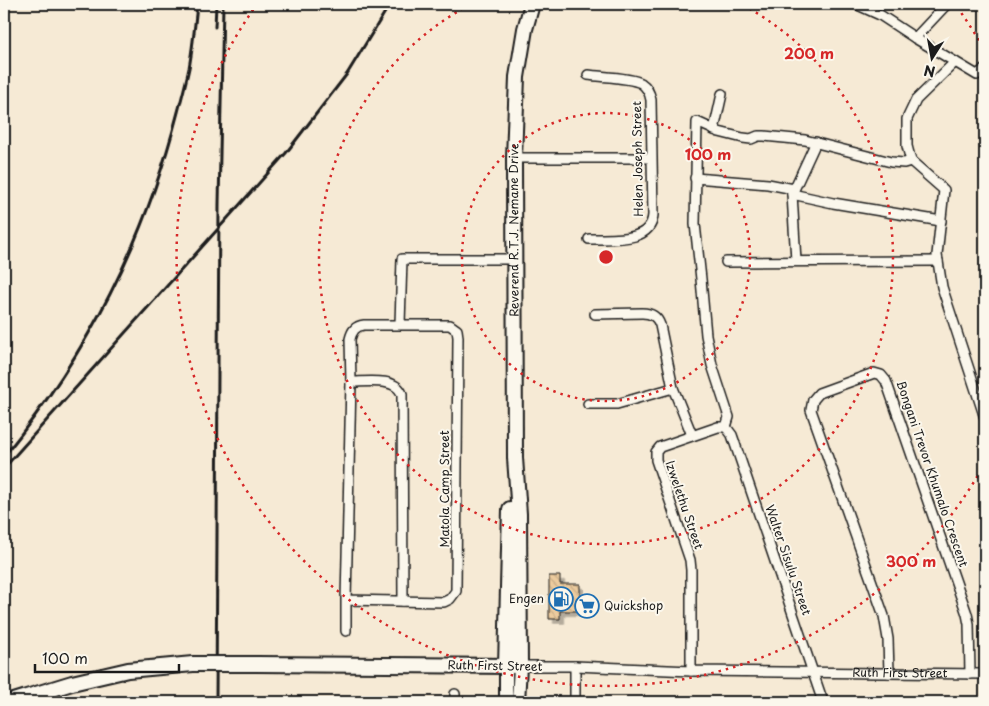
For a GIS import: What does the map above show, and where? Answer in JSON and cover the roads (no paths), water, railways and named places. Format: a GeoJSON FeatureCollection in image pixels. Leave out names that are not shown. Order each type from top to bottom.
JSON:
{"type":"FeatureCollection","features":[{"type":"Feature","properties":{"kind":"main road","name":"Reverend R.T.J. Nemane Drive"},"geometry":{"type":"LineString","coordinates":[[520,666],[519,514],[515,458],[514,158],[517,77],[525,29],[532,4]]}},
{"type":"Feature","properties":{"kind":"main road","name":"Reverend R.T.J. Nemane Drive"},"geometry":{"type":"LineString","coordinates":[[506,666],[510,516],[515,458]]}},
{"type":"Feature","properties":{"kind":"main road","name":"Ruth First Street"},"geometry":{"type":"LineString","coordinates":[[10,702],[72,683],[128,670],[193,664],[520,666]]}},
{"type":"Feature","properties":{"kind":"street"},"geometry":{"type":"LineString","coordinates":[[915,38],[947,4]]}},
{"type":"Feature","properties":{"kind":"street"},"geometry":{"type":"LineString","coordinates":[[860,5],[880,15],[981,78],[985,68]]}},
{"type":"Feature","properties":{"kind":"street"},"geometry":{"type":"LineString","coordinates":[[955,62],[916,100],[909,115],[907,146],[912,161],[944,190],[938,261],[942,287],[985,417]]}},
{"type":"Feature","properties":{"kind":"street","name":"Helen Joseph Street"},"geometry":{"type":"LineString","coordinates":[[588,75],[632,80],[646,88],[651,100],[653,215],[651,226],[642,233],[628,238],[589,239]]}},
{"type":"Feature","properties":{"kind":"street"},"geometry":{"type":"LineString","coordinates":[[714,130],[722,94]]}},
{"type":"Feature","properties":{"kind":"street"},"geometry":{"type":"LineString","coordinates":[[726,427],[729,417],[712,365],[706,334],[695,224],[697,122],[714,130],[747,139],[764,136],[816,142],[891,162],[904,163],[912,161]]}},
{"type":"Feature","properties":{"kind":"street"},"geometry":{"type":"LineString","coordinates":[[796,261],[793,191],[816,142]]}},
{"type":"Feature","properties":{"kind":"street"},"geometry":{"type":"LineString","coordinates":[[514,158],[651,158]]}},
{"type":"Feature","properties":{"kind":"street"},"geometry":{"type":"LineString","coordinates":[[696,178],[768,184],[833,203],[941,221]]}},
{"type":"Feature","properties":{"kind":"street"},"geometry":{"type":"LineString","coordinates":[[346,631],[351,382],[350,339],[353,330],[364,325],[400,324],[402,259],[515,260]]}},
{"type":"Feature","properties":{"kind":"street"},"geometry":{"type":"LineString","coordinates":[[726,262],[938,261]]}},
{"type":"Feature","properties":{"kind":"street"},"geometry":{"type":"LineString","coordinates":[[595,314],[646,313],[657,318],[673,388],[692,435]]}},
{"type":"Feature","properties":{"kind":"street","name":"Matola Camp Street"},"geometry":{"type":"LineString","coordinates":[[346,600],[446,601],[453,597],[457,586],[457,330],[450,325],[400,324]]}},
{"type":"Feature","properties":{"kind":"street","name":"Bongani Trevor Khumalo Crescent"},"geometry":{"type":"LineString","coordinates":[[889,673],[888,639],[884,616],[811,410],[812,400],[819,392],[874,373],[881,375],[886,381],[968,614],[970,674]]}},
{"type":"Feature","properties":{"kind":"street"},"geometry":{"type":"LineString","coordinates":[[351,382],[392,383],[399,388],[402,394],[403,601]]}},
{"type":"Feature","properties":{"kind":"street"},"geometry":{"type":"LineString","coordinates":[[588,404],[617,404],[673,388]]}},
{"type":"Feature","properties":{"kind":"street","name":"Izwelethu Street"},"geometry":{"type":"LineString","coordinates":[[691,671],[690,560],[655,457],[660,447],[718,426],[726,427]]}},
{"type":"Feature","properties":{"kind":"street","name":"Walter Sisulu Street"},"geometry":{"type":"LineString","coordinates":[[726,427],[732,435],[823,702]]}},
{"type":"Feature","properties":{"kind":"street","name":"Reverend R.T.J. Nemane Drive"},"geometry":{"type":"LineString","coordinates":[[506,666],[506,702]]}},
{"type":"Feature","properties":{"kind":"street","name":"Ruth First Street"},"geometry":{"type":"LineString","coordinates":[[520,666],[575,666],[691,671],[985,674]]}},
{"type":"Feature","properties":{"kind":"street","name":"Reverend R.T.J. Nemane Drive"},"geometry":{"type":"LineString","coordinates":[[518,702],[520,666]]}},
{"type":"Feature","properties":{"kind":"street"},"geometry":{"type":"LineString","coordinates":[[575,666],[575,702]]}},
{"type":"Feature","properties":{"kind":"railway"},"geometry":{"type":"LineString","coordinates":[[4,456],[62,376],[87,336],[110,294],[130,251],[164,160],[178,112],[189,68],[197,4]]}},
{"type":"Feature","properties":{"kind":"railway"},"geometry":{"type":"LineString","coordinates":[[215,27],[216,4]]}},
{"type":"Feature","properties":{"kind":"railway"},"geometry":{"type":"LineString","coordinates":[[216,702],[219,204],[223,4]]}},
{"type":"Feature","properties":{"kind":"railway"},"geometry":{"type":"LineString","coordinates":[[4,468],[286,153],[347,74],[390,4]]}},
{"type":"Feature","properties":{"kind":"place","name":"Engen"},"geometry":{"type":"Point","coordinates":[561,599]}},
{"type":"Feature","properties":{"kind":"place","name":"Quickshop"},"geometry":{"type":"Point","coordinates":[587,606]}}]}
